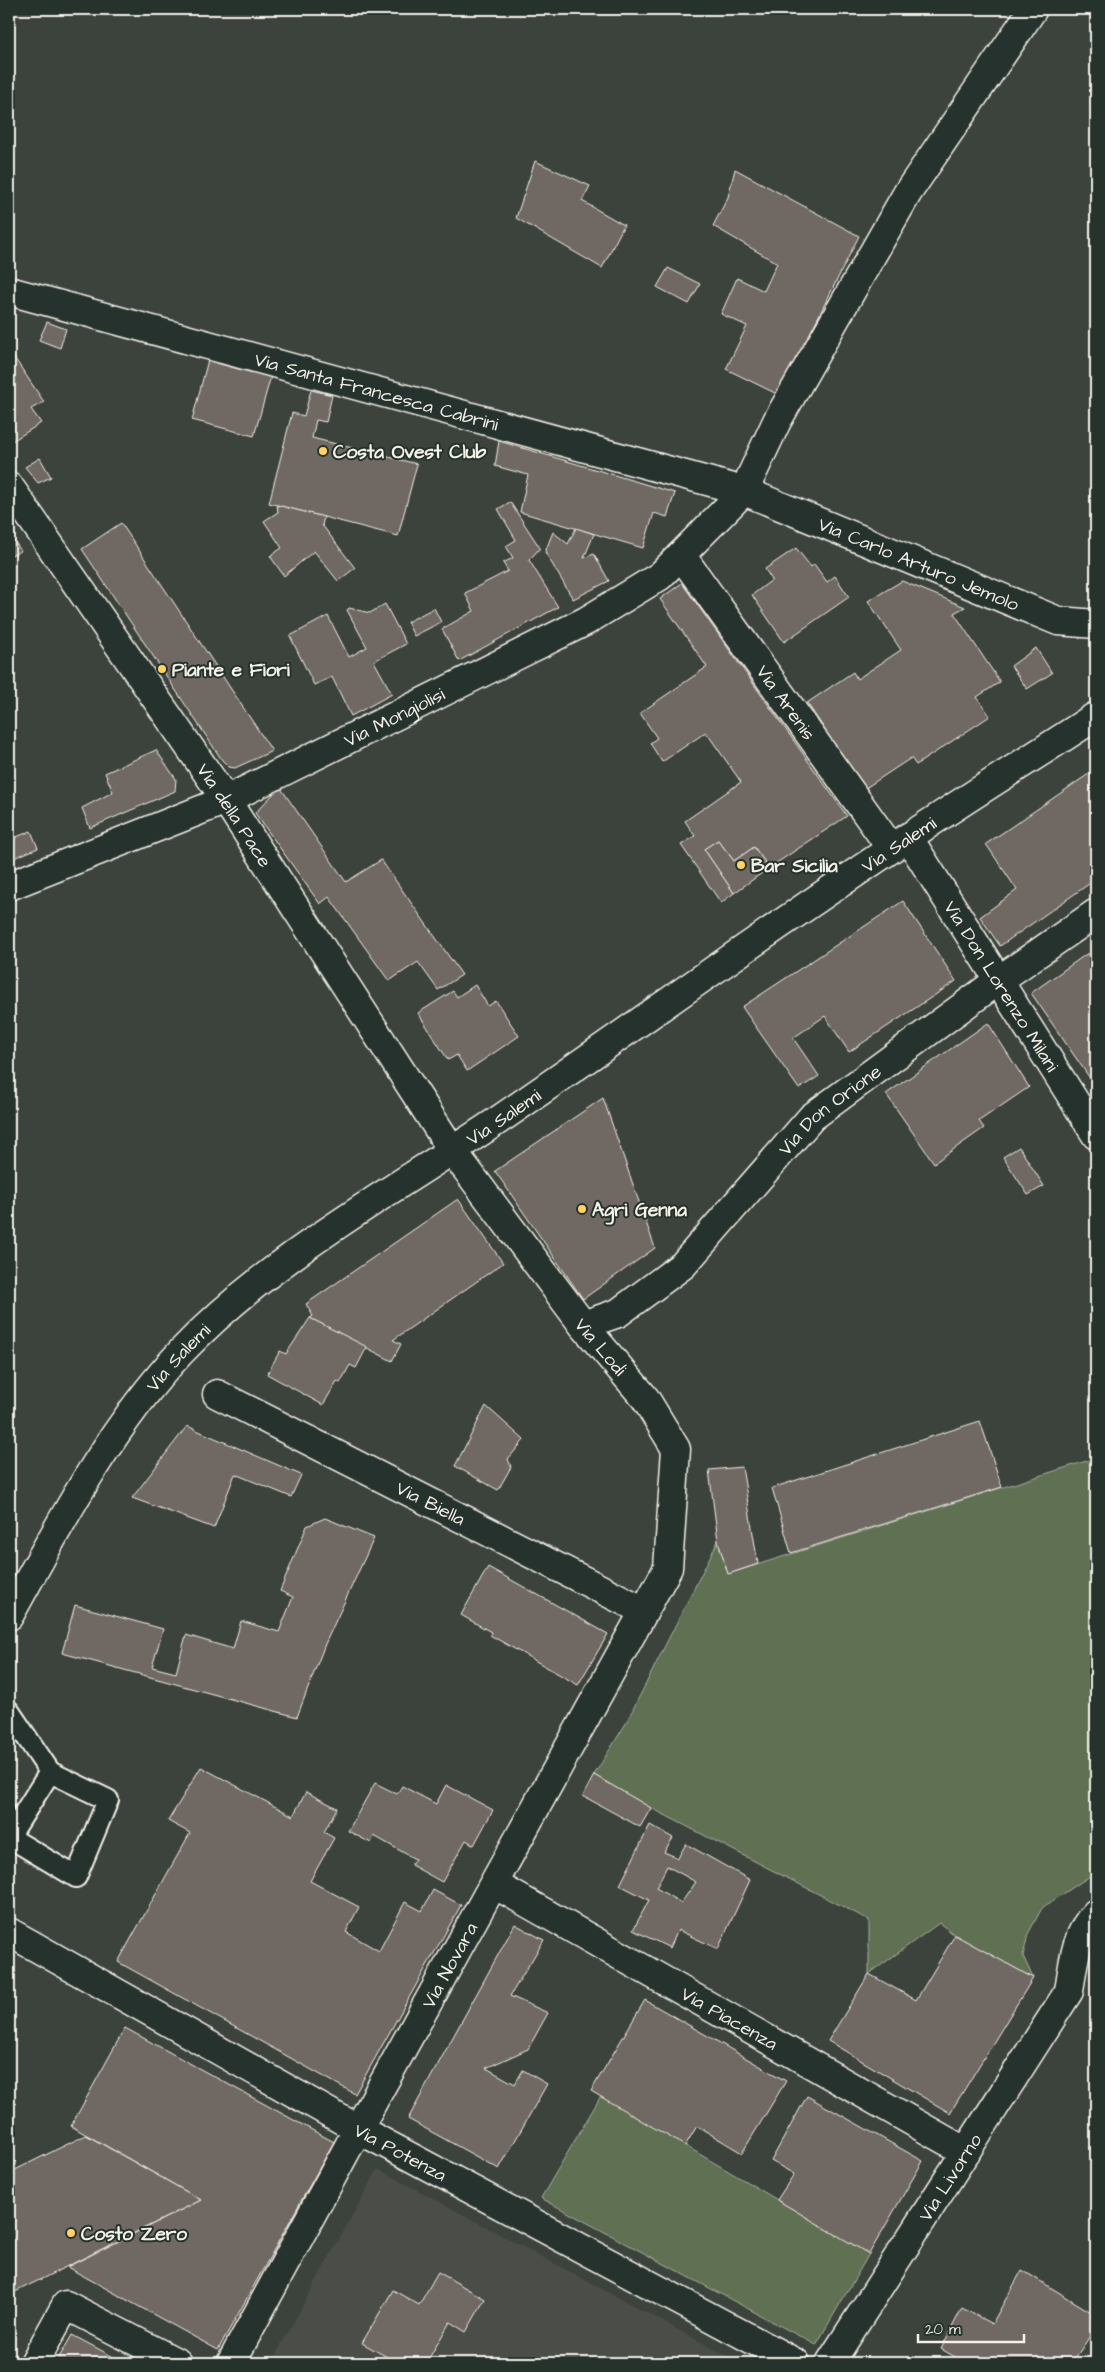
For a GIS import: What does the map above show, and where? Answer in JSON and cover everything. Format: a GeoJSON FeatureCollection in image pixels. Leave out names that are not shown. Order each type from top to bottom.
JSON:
{"type":"FeatureCollection","features":[{"type":"Feature","properties":{"kind":"street","name":"Via Mongiolisi"},"geometry":{"type":"LineString","coordinates":[[9,886],[226,800],[586,621],[660,576],[744,491],[777,421],[908,192],[1033,9]]}},
{"type":"Feature","properties":{"kind":"street","name":"Via Santa Francesca Cabrini"},"geometry":{"type":"LineString","coordinates":[[9,291],[744,491]]}},
{"type":"Feature","properties":{"kind":"street","name":"Via della Pace"},"geometry":{"type":"LineString","coordinates":[[9,486],[226,800],[452,1150]]}},
{"type":"Feature","properties":{"kind":"street","name":"Via Carlo Arturo Jemolo"},"geometry":{"type":"LineString","coordinates":[[744,491],[1058,620],[1096,624]]}},
{"type":"Feature","properties":{"kind":"street","name":"Via Arenis"},"geometry":{"type":"LineString","coordinates":[[681,555],[900,843]]}},
{"type":"Feature","properties":{"kind":"street","name":"Via Salemi"},"geometry":{"type":"LineString","coordinates":[[9,1616],[80,1488],[127,1416],[182,1351],[250,1290],[327,1232],[452,1150],[900,843],[1096,716]]}},
{"type":"Feature","properties":{"kind":"street","name":"Via Don Lorenzo Milani"},"geometry":{"type":"LineString","coordinates":[[900,843],[998,980],[1096,1135]]}},
{"type":"Feature","properties":{"kind":"street","name":"Via Don Orione"},"geometry":{"type":"LineString","coordinates":[[583,1325],[618,1313],[683,1265],[812,1117],[998,980],[1096,913]]}},
{"type":"Feature","properties":{"kind":"street","name":"Via Lodi"},"geometry":{"type":"LineString","coordinates":[[452,1150],[583,1325],[646,1398],[676,1449],[668,1568]]}},
{"type":"Feature","properties":{"kind":"street","name":"Via Biella"},"geometry":{"type":"LineString","coordinates":[[217,1394],[644,1611]]}},
{"type":"Feature","properties":{"kind":"street","name":"Via Novara"},"geometry":{"type":"LineString","coordinates":[[231,2363],[668,1568]]}},
{"type":"Feature","properties":{"kind":"street","name":"Via Piacenza"},"geometry":{"type":"LineString","coordinates":[[494,1884],[966,2152]]}},
{"type":"Feature","properties":{"kind":"street","name":"Via Livorno"},"geometry":{"type":"LineString","coordinates":[[830,2363],[1069,1991],[1074,1954],[1088,1921],[1096,1913]]}},
{"type":"Feature","properties":{"kind":"street","name":"Via Potenza"},"geometry":{"type":"LineString","coordinates":[[9,1932],[358,2129],[796,2363]]}},
{"type":"Feature","properties":{"kind":"street"},"geometry":{"type":"LineString","coordinates":[[34,2363],[66,2305],[178,2363]]}},
{"type":"Feature","properties":{"kind":"lane"},"geometry":{"type":"LineString","coordinates":[[9,1711],[50,1772],[108,1800],[76,1877],[9,1837],[50,1772]]}},
{"type":"Feature","properties":{"kind":"shaded area"},"geometry":{"type":"Polygon","coordinates":[[[378,2169],[740,2363],[271,2363],[378,2169]]]}},
{"type":"Feature","properties":{"kind":"green space"},"geometry":{"type":"Polygon","coordinates":[[[1096,1458],[1096,1872],[1042,1908],[1028,1934],[1023,1956],[1033,1978],[955,1935],[939,1923],[869,1974],[869,1920],[651,1808],[594,1775],[625,1725],[718,1541],[728,1574],[1096,1458]]]}},
{"type":"Feature","properties":{"kind":"green space"},"geometry":{"type":"Polygon","coordinates":[[[601,2096],[869,2254],[816,2345],[541,2198],[601,2096]]]}},
{"type":"Feature","properties":{"kind":"building"},"geometry":{"type":"Polygon","coordinates":[[[535,161],[590,186],[582,201],[624,225],[602,268],[516,218],[535,161]]]}},
{"type":"Feature","properties":{"kind":"building"},"geometry":{"type":"Polygon","coordinates":[[[735,169],[859,236],[779,395],[726,369],[747,326],[721,314],[737,278],[764,291],[777,263],[713,226],[728,197],[735,169]]]}},
{"type":"Feature","properties":{"kind":"building"},"geometry":{"type":"Polygon","coordinates":[[[668,268],[700,284],[689,304],[657,287],[668,268]]]}},
{"type":"Feature","properties":{"kind":"building"},"geometry":{"type":"Polygon","coordinates":[[[47,322],[66,329],[60,348],[39,340],[47,322]]]}},
{"type":"Feature","properties":{"kind":"building"},"geometry":{"type":"Polygon","coordinates":[[[9,350],[44,402],[31,409],[41,423],[9,443],[9,350]]]}},
{"type":"Feature","properties":{"kind":"building"},"geometry":{"type":"Polygon","coordinates":[[[208,360],[271,376],[254,436],[192,420],[208,360]]]}},
{"type":"Feature","properties":{"kind":"building","name":"Costa Ovest Club"},"geometry":{"type":"Polygon","coordinates":[[[311,390],[332,395],[326,422],[316,420],[312,438],[417,464],[398,536],[269,503],[292,413],[304,416],[311,390]]]}},
{"type":"Feature","properties":{"kind":"building"},"geometry":{"type":"Polygon","coordinates":[[[499,441],[675,493],[667,517],[654,513],[643,548],[520,512],[528,475],[495,466],[499,441]]]}},
{"type":"Feature","properties":{"kind":"building"},"geometry":{"type":"Polygon","coordinates":[[[40,458],[51,477],[38,483],[25,467],[40,458]]]}},
{"type":"Feature","properties":{"kind":"building"},"geometry":{"type":"Polygon","coordinates":[[[510,502],[540,548],[529,560],[558,607],[459,661],[442,629],[474,611],[465,593],[508,571],[503,563],[513,558],[506,546],[516,540],[498,509],[510,502]]]}},
{"type":"Feature","properties":{"kind":"building"},"geometry":{"type":"Polygon","coordinates":[[[277,505],[324,517],[322,525],[355,568],[338,581],[314,551],[284,576],[270,556],[282,548],[264,521],[278,512],[277,505]]]}},
{"type":"Feature","properties":{"kind":"building"},"geometry":{"type":"Polygon","coordinates":[[[121,523],[272,751],[235,768],[229,767],[222,760],[82,549],[121,523]]]}},
{"type":"Feature","properties":{"kind":"building"},"geometry":{"type":"Polygon","coordinates":[[[576,528],[594,534],[584,558],[594,554],[609,581],[573,599],[545,552],[553,532],[568,544],[576,528]]]}},
{"type":"Feature","properties":{"kind":"building"},"geometry":{"type":"Polygon","coordinates":[[[9,533],[21,551],[9,556],[9,533]]]}},
{"type":"Feature","properties":{"kind":"building"},"geometry":{"type":"Polygon","coordinates":[[[796,548],[811,567],[814,564],[827,582],[835,576],[849,597],[784,642],[752,595],[772,580],[765,569],[796,548]]]}},
{"type":"Feature","properties":{"kind":"building"},"geometry":{"type":"Polygon","coordinates":[[[902,581],[965,607],[954,613],[1000,682],[977,697],[990,716],[916,765],[911,758],[864,789],[807,703],[853,672],[857,679],[901,650],[868,601],[902,581]]]}},
{"type":"Feature","properties":{"kind":"building"},"geometry":{"type":"Polygon","coordinates":[[[682,583],[847,816],[769,868],[754,847],[734,861],[718,840],[704,849],[734,893],[721,903],[681,845],[695,836],[685,821],[741,782],[706,732],[662,762],[650,743],[657,738],[640,713],[707,667],[660,599],[682,583]]]}},
{"type":"Feature","properties":{"kind":"building"},"geometry":{"type":"Polygon","coordinates":[[[385,604],[406,644],[374,661],[392,694],[351,716],[332,677],[314,685],[290,636],[328,616],[349,657],[367,647],[347,610],[349,608],[370,613],[385,604]]]}},
{"type":"Feature","properties":{"kind":"building"},"geometry":{"type":"Polygon","coordinates":[[[434,608],[441,622],[414,636],[407,622],[434,608]]]}},
{"type":"Feature","properties":{"kind":"building"},"geometry":{"type":"Polygon","coordinates":[[[1036,648],[1052,673],[1027,689],[1011,666],[1036,648]]]}},
{"type":"Feature","properties":{"kind":"building"},"geometry":{"type":"Polygon","coordinates":[[[156,750],[176,779],[175,791],[90,828],[82,808],[113,792],[105,773],[156,750]]]}},
{"type":"Feature","properties":{"kind":"building"},"geometry":{"type":"Polygon","coordinates":[[[1096,769],[1096,879],[1000,946],[980,917],[1017,890],[986,844],[1096,769]]]}},
{"type":"Feature","properties":{"kind":"building"},"geometry":{"type":"Polygon","coordinates":[[[280,787],[346,882],[381,860],[462,975],[438,990],[418,962],[389,981],[329,897],[320,904],[255,813],[280,787]]]}},
{"type":"Feature","properties":{"kind":"building"},"geometry":{"type":"Polygon","coordinates":[[[31,831],[38,848],[9,860],[9,840],[31,831]]]}},
{"type":"Feature","properties":{"kind":"building","name":"Bar Sicilia"},"geometry":{"type":"Polygon","coordinates":[[[718,840],[734,861],[754,847],[769,868],[734,893],[704,849],[718,840]]]}},
{"type":"Feature","properties":{"kind":"building"},"geometry":{"type":"Polygon","coordinates":[[[903,901],[956,981],[849,1052],[825,1016],[793,1038],[819,1076],[799,1089],[742,1007],[903,901]]]}},
{"type":"Feature","properties":{"kind":"building"},"geometry":{"type":"Polygon","coordinates":[[[1088,953],[1096,966],[1096,1087],[1031,993],[1088,953]]]}},
{"type":"Feature","properties":{"kind":"building"},"geometry":{"type":"Polygon","coordinates":[[[475,985],[488,1006],[496,1001],[519,1036],[467,1071],[457,1055],[448,1060],[418,1013],[453,991],[457,997],[475,985]]]}},
{"type":"Feature","properties":{"kind":"building"},"geometry":{"type":"Polygon","coordinates":[[[988,1023],[1029,1087],[979,1121],[984,1128],[934,1163],[886,1094],[988,1023]]]}},
{"type":"Feature","properties":{"kind":"building","name":"Agri Genna"},"geometry":{"type":"Polygon","coordinates":[[[603,1098],[655,1248],[583,1299],[495,1171],[603,1098]]]}},
{"type":"Feature","properties":{"kind":"building"},"geometry":{"type":"Polygon","coordinates":[[[1019,1147],[1044,1186],[1028,1195],[1003,1157],[1019,1147]]]}},
{"type":"Feature","properties":{"kind":"building"},"geometry":{"type":"Polygon","coordinates":[[[458,1199],[503,1263],[393,1340],[401,1344],[392,1361],[310,1318],[313,1316],[306,1304],[458,1199]]]}},
{"type":"Feature","properties":{"kind":"building"},"geometry":{"type":"Polygon","coordinates":[[[310,1318],[367,1347],[356,1368],[350,1365],[340,1383],[337,1381],[323,1405],[267,1374],[280,1351],[286,1354],[310,1318]]]}},
{"type":"Feature","properties":{"kind":"building"},"geometry":{"type":"Polygon","coordinates":[[[486,1406],[524,1440],[508,1459],[511,1467],[498,1490],[455,1466],[486,1406]]]}},
{"type":"Feature","properties":{"kind":"building"},"geometry":{"type":"Polygon","coordinates":[[[980,1421],[1002,1487],[791,1553],[772,1488],[980,1421]]]}},
{"type":"Feature","properties":{"kind":"building"},"geometry":{"type":"Polygon","coordinates":[[[187,1426],[301,1475],[291,1497],[235,1474],[214,1528],[132,1498],[187,1426]]]}},
{"type":"Feature","properties":{"kind":"building"},"geometry":{"type":"Polygon","coordinates":[[[742,1467],[758,1564],[728,1574],[718,1541],[709,1470],[742,1467]]]}},
{"type":"Feature","properties":{"kind":"building"},"geometry":{"type":"Polygon","coordinates":[[[325,1518],[374,1538],[325,1644],[297,1717],[62,1653],[75,1605],[163,1629],[152,1667],[176,1673],[186,1635],[233,1649],[241,1621],[279,1632],[293,1597],[280,1591],[307,1526],[325,1518]]]}},
{"type":"Feature","properties":{"kind":"building"},"geometry":{"type":"Polygon","coordinates":[[[488,1567],[608,1634],[578,1685],[490,1635],[491,1632],[461,1615],[488,1567]]]}},
{"type":"Feature","properties":{"kind":"building"},"geometry":{"type":"Polygon","coordinates":[[[201,1767],[293,1816],[306,1792],[337,1808],[324,1832],[334,1838],[310,1881],[359,1907],[346,1932],[379,1951],[405,1902],[422,1911],[433,1890],[461,1905],[355,2094],[118,1962],[190,1833],[168,1821],[201,1767]]]}},
{"type":"Feature","properties":{"kind":"building"},"geometry":{"type":"Polygon","coordinates":[[[594,1775],[651,1808],[640,1827],[583,1796],[594,1775]]]}},
{"type":"Feature","properties":{"kind":"building"},"geometry":{"type":"Polygon","coordinates":[[[375,1783],[397,1794],[402,1786],[436,1804],[446,1785],[493,1810],[474,1845],[466,1840],[442,1882],[411,1865],[415,1859],[374,1836],[371,1843],[348,1831],[375,1783]]]}},
{"type":"Feature","properties":{"kind":"building"},"geometry":{"type":"Polygon","coordinates":[[[650,1825],[673,1838],[664,1852],[678,1858],[686,1844],[750,1880],[718,1949],[678,1930],[670,1948],[633,1930],[649,1900],[620,1885],[650,1825]],[[667,1866],[656,1888],[681,1903],[696,1882],[667,1866]]]}},
{"type":"Feature","properties":{"kind":"building"},"geometry":{"type":"Polygon","coordinates":[[[515,1924],[544,1940],[510,1996],[548,2013],[528,2049],[486,2068],[515,2084],[523,2070],[547,2084],[499,2169],[408,2119],[515,1924]]]}},
{"type":"Feature","properties":{"kind":"building"},"geometry":{"type":"Polygon","coordinates":[[[955,1935],[1033,1978],[950,2113],[828,2041],[869,1974],[916,2000],[955,1935]]]}},
{"type":"Feature","properties":{"kind":"building"},"geometry":{"type":"Polygon","coordinates":[[[645,2000],[786,2081],[742,2153],[697,2126],[685,2146],[591,2091],[645,2000]]]}},
{"type":"Feature","properties":{"kind":"building"},"geometry":{"type":"Polygon","coordinates":[[[125,2028],[334,2142],[218,2350],[67,2267],[201,2200],[71,2126],[125,2028]]]}},
{"type":"Feature","properties":{"kind":"building"},"geometry":{"type":"Polygon","coordinates":[[[807,2096],[923,2161],[869,2254],[777,2200],[794,2174],[771,2161],[807,2096]]]}},
{"type":"Feature","properties":{"kind":"building","name":"Costo Zero"},"geometry":{"type":"Polygon","coordinates":[[[86,2135],[201,2200],[9,2295],[9,2173],[86,2135]]]}},
{"type":"Feature","properties":{"kind":"building"},"geometry":{"type":"Polygon","coordinates":[[[1022,2270],[1096,2315],[1096,2327],[1076,2357],[1084,2363],[964,2363],[941,2349],[962,2308],[992,2324],[1022,2270]]]}},
{"type":"Feature","properties":{"kind":"building"},"geometry":{"type":"Polygon","coordinates":[[[438,2272],[485,2299],[466,2332],[450,2322],[428,2360],[433,2363],[398,2363],[362,2343],[393,2290],[419,2305],[438,2272]]]}},
{"type":"Feature","properties":{"kind":"building"},"geometry":{"type":"Polygon","coordinates":[[[72,2335],[125,2363],[56,2363],[72,2335]]]}},
{"type":"Feature","properties":{"kind":"building"},"geometry":{"type":"Polygon","coordinates":[[[9,2352],[17,2356],[13,2363],[9,2363],[9,2352]]]}},
{"type":"Feature","properties":{"kind":"place","name":"Costa Ovest Club"},"geometry":{"type":"Point","coordinates":[323,451]}},
{"type":"Feature","properties":{"kind":"place","name":"Piante e Fiori"},"geometry":{"type":"Point","coordinates":[162,669]}},
{"type":"Feature","properties":{"kind":"place","name":"Bar Sicilia"},"geometry":{"type":"Point","coordinates":[741,865]}},
{"type":"Feature","properties":{"kind":"place","name":"Agri Genna"},"geometry":{"type":"Point","coordinates":[582,1209]}},
{"type":"Feature","properties":{"kind":"place","name":"Costo Zero"},"geometry":{"type":"Point","coordinates":[71,2233]}}]}
